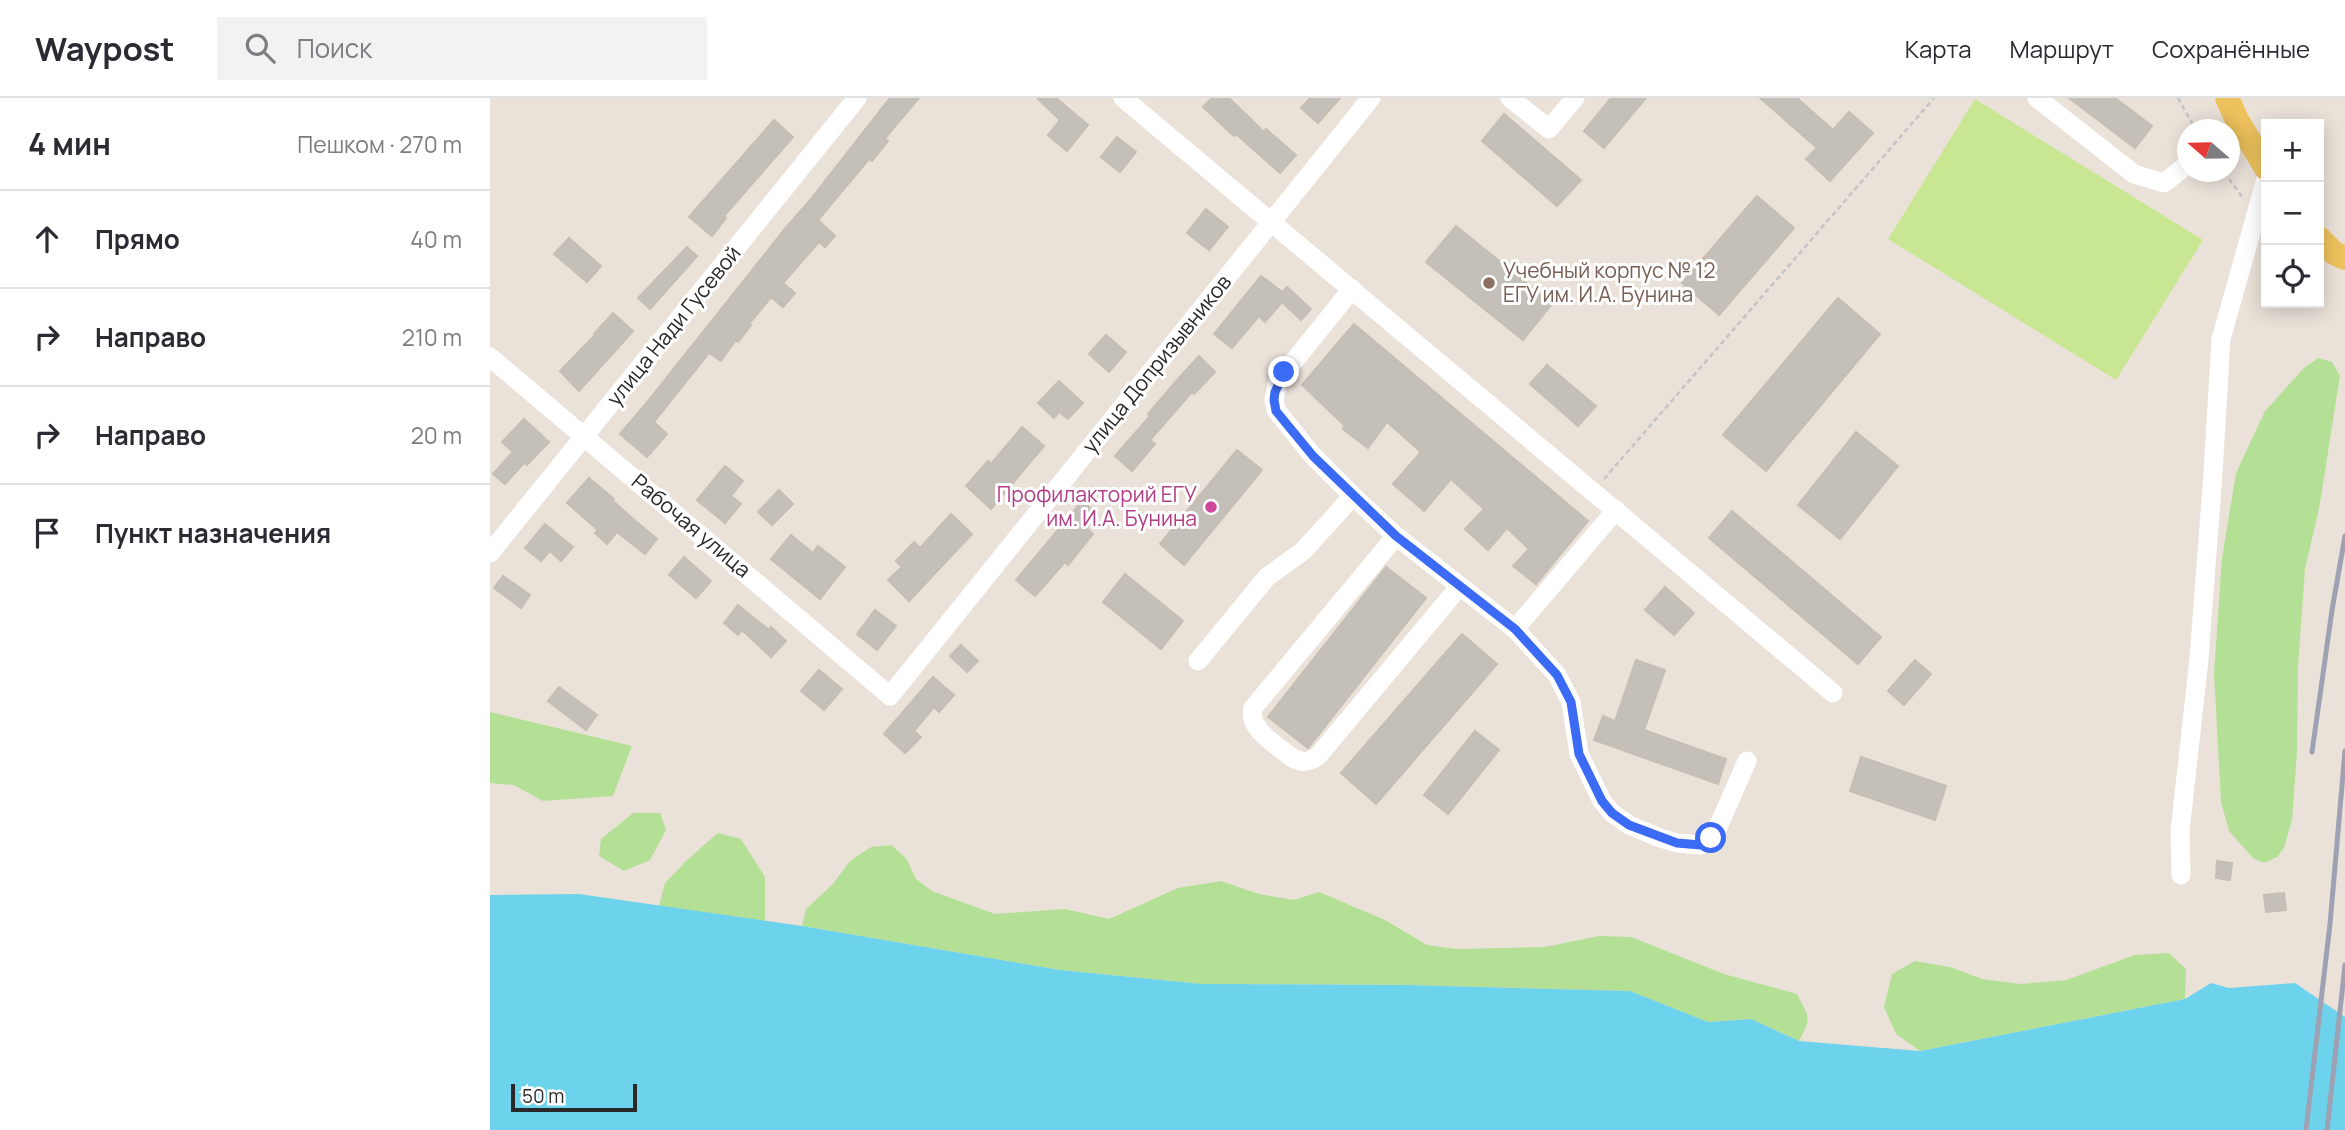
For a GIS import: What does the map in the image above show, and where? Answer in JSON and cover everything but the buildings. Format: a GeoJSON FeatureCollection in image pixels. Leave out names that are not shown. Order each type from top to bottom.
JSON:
{"type":"FeatureCollection","features":[{"type":"Feature","properties":{"kind":"main road"},"geometry":{"type":"LineString","coordinates":[[2230,116],[2261,161]]}},
{"type":"Feature","properties":{"kind":"main road"},"geometry":{"type":"LineString","coordinates":[[2324,243],[2334,253],[2345,258]]}},
{"type":"Feature","properties":{"kind":"street","name":"улица Нади Гусевой"},"geometry":{"type":"LineString","coordinates":[[490,553],[857,98]]}},
{"type":"Feature","properties":{"kind":"street"},"geometry":{"type":"LineString","coordinates":[[1123,98],[1833,693]]}},
{"type":"Feature","properties":{"kind":"street","name":"улица Допризывников"},"geometry":{"type":"LineString","coordinates":[[890,696],[1371,98]]}},
{"type":"Feature","properties":{"kind":"street"},"geometry":{"type":"LineString","coordinates":[[1510,98],[1549,129],[1575,98]]}},
{"type":"Feature","properties":{"kind":"street"},"geometry":{"type":"LineString","coordinates":[[2037,98],[2134,174],[2164,184],[2177,173]]}},
{"type":"Feature","properties":{"kind":"street"},"geometry":{"type":"LineString","coordinates":[[2181,875],[2179,831],[2199,659],[2221,339],[2265,182]]}},
{"type":"Feature","properties":{"kind":"street"},"geometry":{"type":"LineString","coordinates":[[1352,289],[1278,381],[1274,400],[1276,411],[1313,456],[1396,536],[1515,629],[1557,675],[1571,702],[1579,754],[1602,801],[1612,813],[1629,825],[1677,843],[1701,845],[1715,834],[1747,761]]}},
{"type":"Feature","properties":{"kind":"street","name":"Рабочая улица"},"geometry":{"type":"LineString","coordinates":[[490,357],[890,696]]}},
{"type":"Feature","properties":{"kind":"street"},"geometry":{"type":"LineString","coordinates":[[1198,661],[1267,577],[1303,551],[1353,496]]}},
{"type":"Feature","properties":{"kind":"street"},"geometry":{"type":"LineString","coordinates":[[1515,629],[1616,510]]}},
{"type":"Feature","properties":{"kind":"street"},"geometry":{"type":"LineString","coordinates":[[1396,536],[1254,708],[1251,716],[1255,725],[1291,757],[1307,762],[1318,756],[1459,587]]}},
{"type":"Feature","properties":{"kind":"path"},"geometry":{"type":"LineString","coordinates":[[1593,491],[1934,98]]}},
{"type":"Feature","properties":{"kind":"path"},"geometry":{"type":"LineString","coordinates":[[2178,98],[2190,119]]}},
{"type":"Feature","properties":{"kind":"green space"},"geometry":{"type":"Polygon","coordinates":[[[1975,99],[2203,240],[2116,380],[1888,239],[1975,99]]]}},
{"type":"Feature","properties":{"kind":"green space"},"geometry":{"type":"Polygon","coordinates":[[[2318,358],[2332,362],[2340,376],[2319,509],[2305,569],[2292,820],[2284,848],[2277,857],[2264,863],[2253,858],[2229,831],[2221,802],[2214,673],[2222,558],[2236,473],[2265,411],[2304,368],[2318,358]]]}},
{"type":"Feature","properties":{"kind":"green space"},"geometry":{"type":"Polygon","coordinates":[[[490,712],[632,746],[613,796],[543,801],[514,785],[490,783],[490,712]]]}},
{"type":"Feature","properties":{"kind":"green space"},"geometry":{"type":"Polygon","coordinates":[[[633,813],[660,813],[666,830],[650,860],[624,871],[599,856],[601,839],[633,813]]]}},
{"type":"Feature","properties":{"kind":"green space"},"geometry":{"type":"Polygon","coordinates":[[[718,833],[741,839],[765,877],[765,921],[659,906],[665,883],[718,833]]]}},
{"type":"Feature","properties":{"kind":"green space"},"geometry":{"type":"Polygon","coordinates":[[[891,845],[906,858],[916,879],[932,891],[995,914],[1065,909],[1109,919],[1178,888],[1221,881],[1259,894],[1294,900],[1319,892],[1385,920],[1427,945],[1456,949],[1545,947],[1599,936],[1631,937],[1724,974],[1797,994],[1807,1022],[1799,1041],[1751,1019],[1708,1022],[1630,991],[1408,985],[1202,984],[1060,970],[802,926],[806,909],[832,885],[850,861],[871,847],[891,845]]]}},
{"type":"Feature","properties":{"kind":"green space"},"geometry":{"type":"Polygon","coordinates":[[[2169,953],[2186,969],[2185,999],[1920,1051],[1896,1034],[1884,1007],[1892,974],[1915,961],[1950,967],[1982,979],[2021,984],[2066,980],[2135,955],[2169,953]]]}},
{"type":"Feature","properties":{"kind":"water"},"geometry":{"type":"Polygon","coordinates":[[[579,894],[802,926],[1060,970],[1202,984],[1408,985],[1630,991],[1708,1022],[1751,1019],[1799,1041],[1920,1051],[2185,999],[2211,983],[2229,988],[2295,983],[2345,1017],[2345,1130],[490,1130],[490,895],[579,894]]]}},
{"type":"Feature","properties":{"kind":"railway"},"geometry":{"type":"LineString","coordinates":[[2312,752],[2345,536]]}},
{"type":"Feature","properties":{"kind":"railway"},"geometry":{"type":"LineString","coordinates":[[2306,1130],[2330,924],[2345,751]]}},
{"type":"Feature","properties":{"kind":"railway"},"geometry":{"type":"LineString","coordinates":[[2327,1130],[2345,965]]}},
{"type":"Feature","properties":{"kind":"place","name":"Учебный корпус № 12 ЕГУ им. И.А. Бунина"},"geometry":{"type":"Point","coordinates":[1489,283]}},
{"type":"Feature","properties":{"kind":"place","name":"Профилакторий ЕГУ им. И.А. Бунина"},"geometry":{"type":"Point","coordinates":[1211,507]}},
{"type":"Feature","properties":{"kind":"route"},"geometry":{"type":"LineString","coordinates":[[1284,372],[1275,392],[1276,411],[1313,456],[1396,536],[1515,629],[1557,675],[1571,702],[1579,754],[1602,801],[1612,813],[1629,825],[1677,843],[1701,845],[1711,838]]}}]}
